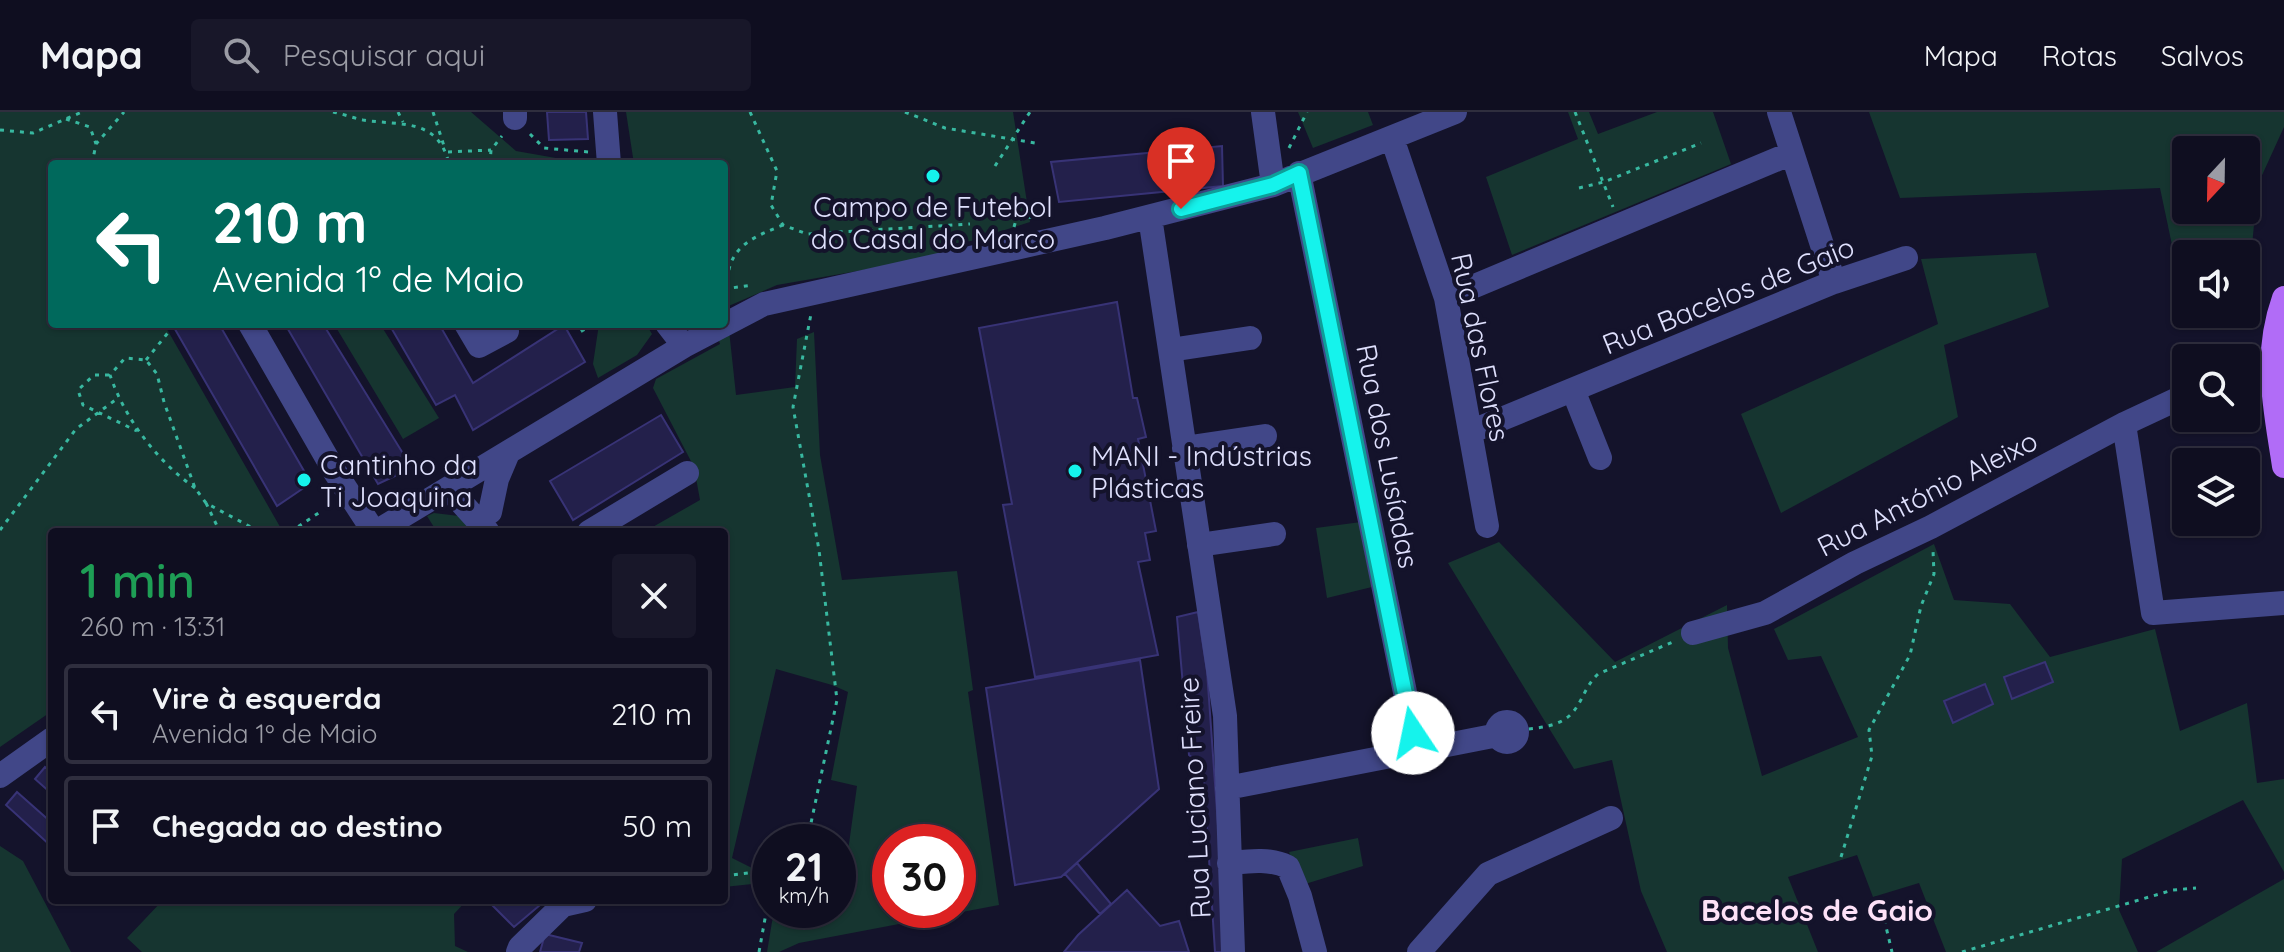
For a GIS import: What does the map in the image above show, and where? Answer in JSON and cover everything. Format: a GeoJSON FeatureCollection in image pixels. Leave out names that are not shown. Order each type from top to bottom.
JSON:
{"type":"FeatureCollection","features":[{"type":"Feature","properties":{"kind":"main road"},"geometry":{"type":"LineString","coordinates":[[2284,298],[2277,318],[2271,357],[2272,387],[2284,466]]}},
{"type":"Feature","properties":{"kind":"street"},"geometry":{"type":"LineString","coordinates":[[605,112],[609,159]]}},
{"type":"Feature","properties":{"kind":"street"},"geometry":{"type":"LineString","coordinates":[[1263,112],[1273,185]]}},
{"type":"Feature","properties":{"kind":"street"},"geometry":{"type":"LineString","coordinates":[[728,323],[764,304],[1150,217],[1273,185],[1455,112]]}},
{"type":"Feature","properties":{"kind":"street"},"geometry":{"type":"LineString","coordinates":[[1779,112],[1834,282]]}},
{"type":"Feature","properties":{"kind":"street","name":"Rua das Flores"},"geometry":{"type":"LineString","coordinates":[[1392,138],[1446,298],[1487,526]]}},
{"type":"Feature","properties":{"kind":"street"},"geometry":{"type":"LineString","coordinates":[[1446,298],[1792,153]]}},
{"type":"Feature","properties":{"kind":"street","name":"Rua dos Lusíadas"},"geometry":{"type":"LineString","coordinates":[[1299,173],[1417,751]]}},
{"type":"Feature","properties":{"kind":"street","name":"Rua Luciano Freire"},"geometry":{"type":"LineString","coordinates":[[1150,217],[1225,716],[1233,952]]}},
{"type":"Feature","properties":{"kind":"street","name":"Rua Bacelos de Gaio"},"geometry":{"type":"LineString","coordinates":[[1470,432],[1834,282],[1906,258]]}},
{"type":"Feature","properties":{"kind":"street"},"geometry":{"type":"LineString","coordinates":[[252,328],[335,472],[372,528]]}},
{"type":"Feature","properties":{"kind":"street"},"geometry":{"type":"LineString","coordinates":[[468,328],[479,346],[507,331]]}},
{"type":"Feature","properties":{"kind":"street"},"geometry":{"type":"LineString","coordinates":[[670,328],[684,346]]}},
{"type":"Feature","properties":{"kind":"street"},"geometry":{"type":"LineString","coordinates":[[382,528],[718,328]]}},
{"type":"Feature","properties":{"kind":"street"},"geometry":{"type":"LineString","coordinates":[[1170,350],[1250,338]]}},
{"type":"Feature","properties":{"kind":"street"},"geometry":{"type":"LineString","coordinates":[[2260,362],[2271,357]]}},
{"type":"Feature","properties":{"kind":"street"},"geometry":{"type":"LineString","coordinates":[[1573,390],[1600,458]]}},
{"type":"Feature","properties":{"kind":"street","name":"Rua António Aleixo"},"geometry":{"type":"LineString","coordinates":[[1693,633],[1765,613],[1855,563],[1931,527],[2172,402]]}},
{"type":"Feature","properties":{"kind":"street"},"geometry":{"type":"LineString","coordinates":[[2124,424],[2153,613],[2284,603]]}},
{"type":"Feature","properties":{"kind":"street"},"geometry":{"type":"LineString","coordinates":[[1184,448],[1265,436]]}},
{"type":"Feature","properties":{"kind":"street"},"geometry":{"type":"LineString","coordinates":[[492,525],[497,479],[508,453]]}},
{"type":"Feature","properties":{"kind":"street"},"geometry":{"type":"LineString","coordinates":[[596,528],[687,473]]}},
{"type":"Feature","properties":{"kind":"street"},"geometry":{"type":"LineString","coordinates":[[475,474],[492,525]]}},
{"type":"Feature","properties":{"kind":"street"},"geometry":{"type":"LineString","coordinates":[[449,489],[492,525]]}},
{"type":"Feature","properties":{"kind":"street"},"geometry":{"type":"LineString","coordinates":[[1199,545],[1274,534]]}},
{"type":"Feature","properties":{"kind":"street"},"geometry":{"type":"LineString","coordinates":[[1227,788],[1508,733]]}},
{"type":"Feature","properties":{"kind":"street"},"geometry":{"type":"LineString","coordinates":[[0,776],[48,742]]}},
{"type":"Feature","properties":{"kind":"street"},"geometry":{"type":"LineString","coordinates":[[1419,952],[1488,874],[1611,818]]}},
{"type":"Feature","properties":{"kind":"street"},"geometry":{"type":"LineString","coordinates":[[1229,863],[1262,861],[1288,867],[1300,896],[1315,952]]}},
{"type":"Feature","properties":{"kind":"street"},"geometry":{"type":"LineString","coordinates":[[518,952],[567,904]]}},
{"type":"Feature","properties":{"kind":"path"},"geometry":{"type":"LineString","coordinates":[[0,130],[33,133],[82,112]]}},
{"type":"Feature","properties":{"kind":"path"},"geometry":{"type":"LineString","coordinates":[[93,160],[96,144],[124,112]]}},
{"type":"Feature","properties":{"kind":"path"},"geometry":{"type":"LineString","coordinates":[[333,112],[364,120],[403,122],[428,130],[446,152]]}},
{"type":"Feature","properties":{"kind":"path"},"geometry":{"type":"LineString","coordinates":[[398,112],[403,122]]}},
{"type":"Feature","properties":{"kind":"path"},"geometry":{"type":"LineString","coordinates":[[433,112],[448,160]]}},
{"type":"Feature","properties":{"kind":"path"},"geometry":{"type":"LineString","coordinates":[[750,112],[777,171],[771,205],[783,225],[807,234],[970,224]]}},
{"type":"Feature","properties":{"kind":"path"},"geometry":{"type":"LineString","coordinates":[[905,112],[945,128],[1035,143]]}},
{"type":"Feature","properties":{"kind":"path"},"geometry":{"type":"LineString","coordinates":[[995,166],[1030,112]]}},
{"type":"Feature","properties":{"kind":"path"},"geometry":{"type":"LineString","coordinates":[[1575,112],[1621,225]]}},
{"type":"Feature","properties":{"kind":"path"},"geometry":{"type":"LineString","coordinates":[[490,160],[491,150],[515,115],[544,148],[609,159]]}},
{"type":"Feature","properties":{"kind":"path"},"geometry":{"type":"LineString","coordinates":[[66,119],[90,127],[96,144]]}},
{"type":"Feature","properties":{"kind":"path"},"geometry":{"type":"LineString","coordinates":[[1579,188],[1604,182],[1701,143]]}},
{"type":"Feature","properties":{"kind":"path"},"geometry":{"type":"LineString","coordinates":[[446,152],[491,150]]}},
{"type":"Feature","properties":{"kind":"path"},"geometry":{"type":"LineString","coordinates":[[728,276],[730,260],[749,239],[783,225]]}},
{"type":"Feature","properties":{"kind":"path"},"geometry":{"type":"LineString","coordinates":[[811,824],[837,700],[819,550],[793,407],[816,291]]}},
{"type":"Feature","properties":{"kind":"path"},"geometry":{"type":"LineString","coordinates":[[146,360],[171,329]]}},
{"type":"Feature","properties":{"kind":"path"},"geometry":{"type":"LineString","coordinates":[[140,432],[83,405],[78,390],[94,375],[110,375],[125,358],[146,360],[157,374],[195,488],[218,528]]}},
{"type":"Feature","properties":{"kind":"path"},"geometry":{"type":"LineString","coordinates":[[110,375],[118,398],[140,432],[179,476],[195,488]]}},
{"type":"Feature","properties":{"kind":"path"},"geometry":{"type":"LineString","coordinates":[[0,530],[76,429],[118,398]]}},
{"type":"Feature","properties":{"kind":"path"},"geometry":{"type":"LineString","coordinates":[[206,503],[253,528]]}},
{"type":"Feature","properties":{"kind":"path"},"geometry":{"type":"LineString","coordinates":[[296,528],[320,512]]}},
{"type":"Feature","properties":{"kind":"path"},"geometry":{"type":"LineString","coordinates":[[1841,857],[1872,756],[1869,730],[1910,655],[1921,606],[1934,574],[1931,527]]}},
{"type":"Feature","properties":{"kind":"path"},"geometry":{"type":"LineString","coordinates":[[1508,733],[1548,727],[1573,714],[1589,682],[1598,674],[1693,633]]}},
{"type":"Feature","properties":{"kind":"path"},"geometry":{"type":"LineString","coordinates":[[728,875],[752,872]]}},
{"type":"Feature","properties":{"kind":"path"},"geometry":{"type":"LineString","coordinates":[[1962,952],[2173,890],[2196,888]]}},
{"type":"Feature","properties":{"kind":"path"},"geometry":{"type":"LineString","coordinates":[[1882,910],[1892,952]]}},
{"type":"Feature","properties":{"kind":"path"},"geometry":{"type":"LineString","coordinates":[[759,952],[763,928]]}},
{"type":"Feature","properties":{"kind":"green space"},"geometry":{"type":"Polygon","coordinates":[[[0,112],[471,112],[516,151],[567,160],[48,160],[48,328],[166,328],[281,528],[48,528],[48,714],[0,747],[0,112]]]}},
{"type":"Feature","properties":{"kind":"green space"},"geometry":{"type":"Polygon","coordinates":[[[626,112],[1013,112],[1030,222],[971,241],[944,245],[944,256],[777,285],[728,306],[728,160],[633,160],[626,112]]]}},
{"type":"Feature","properties":{"kind":"green space"},"geometry":{"type":"Polygon","coordinates":[[[1298,112],[1368,112],[1373,125],[1313,148],[1298,112]]]}},
{"type":"Feature","properties":{"kind":"green space"},"geometry":{"type":"Polygon","coordinates":[[[1568,112],[1589,112],[1598,134],[1657,112],[1713,112],[1731,164],[1512,255],[1486,177],[1578,139],[1568,112]]]}},
{"type":"Feature","properties":{"kind":"green space"},"geometry":{"type":"Polygon","coordinates":[[[1869,112],[2284,112],[2284,127],[2260,180],[2260,136],[2172,136],[2172,224],[2254,224],[2253,240],[2172,240],[2172,245],[2160,188],[1900,198],[1869,112]]]}},
{"type":"Feature","properties":{"kind":"green space"},"geometry":{"type":"Polygon","coordinates":[[[2036,253],[2049,307],[1944,345],[1958,417],[1781,513],[1741,414],[1938,324],[1921,259],[2036,253]]]}},
{"type":"Feature","properties":{"kind":"green space"},"geometry":{"type":"Polygon","coordinates":[[[336,328],[383,328],[439,418],[403,439],[336,328]]]}},
{"type":"Feature","properties":{"kind":"green space"},"geometry":{"type":"Polygon","coordinates":[[[598,328],[648,328],[652,334],[637,355],[598,378],[593,364],[598,328]]]}},
{"type":"Feature","properties":{"kind":"green space"},"geometry":{"type":"Polygon","coordinates":[[[729,330],[736,395],[795,387],[797,339],[814,332],[820,455],[842,580],[957,571],[973,690],[968,692],[999,905],[976,909],[976,824],[872,824],[872,928],[878,928],[799,943],[779,952],[767,952],[771,928],[856,928],[856,824],[852,824],[857,786],[831,780],[848,692],[776,669],[732,858],[752,868],[752,884],[728,887],[728,528],[651,528],[700,500],[694,467],[653,388],[656,379],[720,344],[717,335],[729,330]]]}},
{"type":"Feature","properties":{"kind":"green space"},"geometry":{"type":"Polygon","coordinates":[[[434,513],[459,516],[470,528],[434,528],[427,516],[434,513]]]}},
{"type":"Feature","properties":{"kind":"green space"},"geometry":{"type":"Polygon","coordinates":[[[1361,522],[1376,586],[1327,598],[1316,528],[1361,522]]]}},
{"type":"Feature","properties":{"kind":"green space"},"geometry":{"type":"Polygon","coordinates":[[[1499,542],[1615,662],[1727,605],[1728,648],[1762,776],[1858,737],[1821,656],[1788,660],[1774,629],[1934,544],[1954,600],[2010,604],[2050,657],[2155,629],[2180,731],[2247,703],[2257,783],[2284,779],[2284,872],[2243,800],[2122,859],[2119,910],[2138,952],[1946,952],[1919,883],[1873,897],[1857,855],[1788,877],[1818,952],[1667,952],[1641,891],[1612,760],[1574,769],[1448,563],[1499,542]]]}},
{"type":"Feature","properties":{"kind":"green space"},"geometry":{"type":"Polygon","coordinates":[[[1358,838],[1363,866],[1302,885],[1289,852],[1358,838]]]}},
{"type":"Feature","properties":{"kind":"green space"},"geometry":{"type":"Polygon","coordinates":[[[0,846],[23,861],[71,952],[0,952],[0,846]]]}},
{"type":"Feature","properties":{"kind":"green space"},"geometry":{"type":"Polygon","coordinates":[[[2284,879],[2284,952],[2156,952],[2284,879]]]}},
{"type":"Feature","properties":{"kind":"green space"},"geometry":{"type":"Polygon","coordinates":[[[159,904],[463,904],[454,914],[455,946],[468,952],[142,952],[127,938],[159,904]]]}},
{"type":"Feature","properties":{"kind":"building"},"geometry":{"type":"Polygon","coordinates":[[[547,112],[586,112],[588,139],[549,140],[547,112]]]}},
{"type":"Feature","properties":{"kind":"building"},"geometry":{"type":"Polygon","coordinates":[[[1222,146],[1223,186],[1059,202],[1051,162],[1222,146]]]}},
{"type":"Feature","properties":{"kind":"building","name":"MANI - Indústrias Plásticas"},"geometry":{"type":"Polygon","coordinates":[[[1117,302],[1133,398],[1137,398],[1146,437],[1138,439],[1156,531],[1145,533],[1150,560],[1138,562],[1158,655],[1035,677],[1003,505],[1012,504],[979,328],[1117,302]]]}},
{"type":"Feature","properties":{"kind":"building"},"geometry":{"type":"Polygon","coordinates":[[[174,328],[221,328],[311,483],[277,506],[174,328]]]}},
{"type":"Feature","properties":{"kind":"building"},"geometry":{"type":"Polygon","coordinates":[[[287,328],[325,328],[412,468],[378,484],[287,328]]]}},
{"type":"Feature","properties":{"kind":"building"},"geometry":{"type":"Polygon","coordinates":[[[391,328],[441,328],[473,383],[559,328],[566,328],[585,362],[473,430],[455,395],[436,405],[391,328]]]}},
{"type":"Feature","properties":{"kind":"building"},"geometry":{"type":"Polygon","coordinates":[[[661,415],[683,452],[573,520],[550,481],[661,415]]]}},
{"type":"Feature","properties":{"kind":"building"},"geometry":{"type":"Polygon","coordinates":[[[1198,612],[1207,671],[1227,952],[1215,952],[1203,766],[1189,755],[1177,617],[1198,612]]]}},
{"type":"Feature","properties":{"kind":"building"},"geometry":{"type":"Polygon","coordinates":[[[1140,660],[1159,789],[1061,877],[1015,885],[986,688],[1140,660]]]}},
{"type":"Feature","properties":{"kind":"building"},"geometry":{"type":"Polygon","coordinates":[[[2045,662],[2053,682],[2012,699],[2004,677],[2045,662]]]}},
{"type":"Feature","properties":{"kind":"building"},"geometry":{"type":"Polygon","coordinates":[[[1985,684],[1993,704],[1953,723],[1944,701],[1985,684]]]}},
{"type":"Feature","properties":{"kind":"building"},"geometry":{"type":"Polygon","coordinates":[[[45,767],[48,770],[48,790],[35,779],[45,767]]]}},
{"type":"Feature","properties":{"kind":"building"},"geometry":{"type":"Polygon","coordinates":[[[17,792],[48,819],[48,843],[6,805],[17,792]]]}},
{"type":"Feature","properties":{"kind":"building"},"geometry":{"type":"Polygon","coordinates":[[[1077,863],[1111,904],[1100,914],[1065,874],[1077,863]]]}},
{"type":"Feature","properties":{"kind":"building"},"geometry":{"type":"Polygon","coordinates":[[[1127,890],[1160,926],[1179,921],[1189,952],[1064,952],[1078,935],[1127,890]]]}},
{"type":"Feature","properties":{"kind":"building"},"geometry":{"type":"Polygon","coordinates":[[[491,904],[541,904],[514,927],[491,904]]]}},
{"type":"Feature","properties":{"kind":"building"},"geometry":{"type":"Polygon","coordinates":[[[545,934],[582,943],[579,952],[540,952],[545,934]]]}},
{"type":"Feature","properties":{"kind":"place","name":"Campo de Futebol do Casal do Marco"},"geometry":{"type":"Point","coordinates":[933,176]}},
{"type":"Feature","properties":{"kind":"place","name":"MANI - Indústrias Plásticas"},"geometry":{"type":"Point","coordinates":[1075,471]}},
{"type":"Feature","properties":{"kind":"place","name":"Cantinho da Ti Joaquina"},"geometry":{"type":"Point","coordinates":[304,480]}},
{"type":"Feature","properties":{"kind":"district","name":"Bacelos de Gaio"},"geometry":{"type":"Point","coordinates":[1817,910]}},
{"type":"Feature","properties":{"kind":"route"},"geometry":{"type":"LineString","coordinates":[[1181,209],[1273,185],[1299,173],[1413,733]]}}]}
